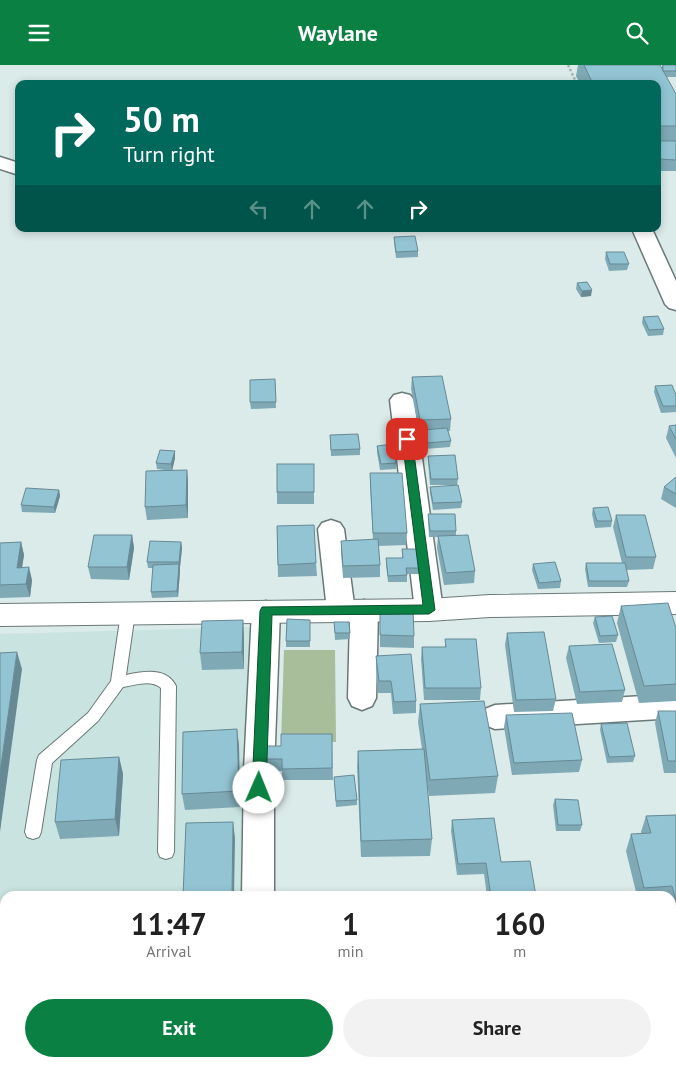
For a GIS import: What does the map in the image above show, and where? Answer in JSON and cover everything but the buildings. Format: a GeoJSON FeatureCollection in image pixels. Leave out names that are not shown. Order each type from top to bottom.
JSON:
{"type":"FeatureCollection","features":[{"type":"Feature","properties":{"kind":"street"},"geometry":{"type":"LineString","coordinates":[[0,163],[15,168]]}},
{"type":"Feature","properties":{"kind":"street"},"geometry":{"type":"LineString","coordinates":[[643,232],[676,304]]}},
{"type":"Feature","properties":{"kind":"street"},"geometry":{"type":"LineString","coordinates":[[402,400],[429,610]]}},
{"type":"Feature","properties":{"kind":"street"},"geometry":{"type":"LineString","coordinates":[[331,529],[353,610],[362,698]]}},
{"type":"Feature","properties":{"kind":"street"},"geometry":{"type":"LineString","coordinates":[[0,615],[429,610],[490,606],[676,603]]}},
{"type":"Feature","properties":{"kind":"street"},"geometry":{"type":"LineString","coordinates":[[258,891],[259,770],[266,611]]}},
{"type":"Feature","properties":{"kind":"street"},"geometry":{"type":"LineString","coordinates":[[495,717],[676,706]]}},
{"type":"Feature","properties":{"kind":"lane"},"geometry":{"type":"LineString","coordinates":[[33,832],[45,760],[93,717],[118,682],[128,613]]}},
{"type":"Feature","properties":{"kind":"lane"},"geometry":{"type":"LineString","coordinates":[[118,682],[158,677],[165,680],[169,686],[166,851]]}},
{"type":"Feature","properties":{"kind":"path"},"geometry":{"type":"LineString","coordinates":[[568,65],[575,80]]}},
{"type":"Feature","properties":{"kind":"shaded area"},"geometry":{"type":"Polygon","coordinates":[[[251,627],[242,891],[0,891],[0,634],[251,627]]]}},
{"type":"Feature","properties":{"kind":"green space"},"geometry":{"type":"Polygon","coordinates":[[[284,650],[335,650],[336,742],[281,742],[284,650]]]}},
{"type":"Feature","properties":{"kind":"route"},"geometry":{"type":"LineString","coordinates":[[259,788],[266,611],[429,610],[407,439]]}}]}
